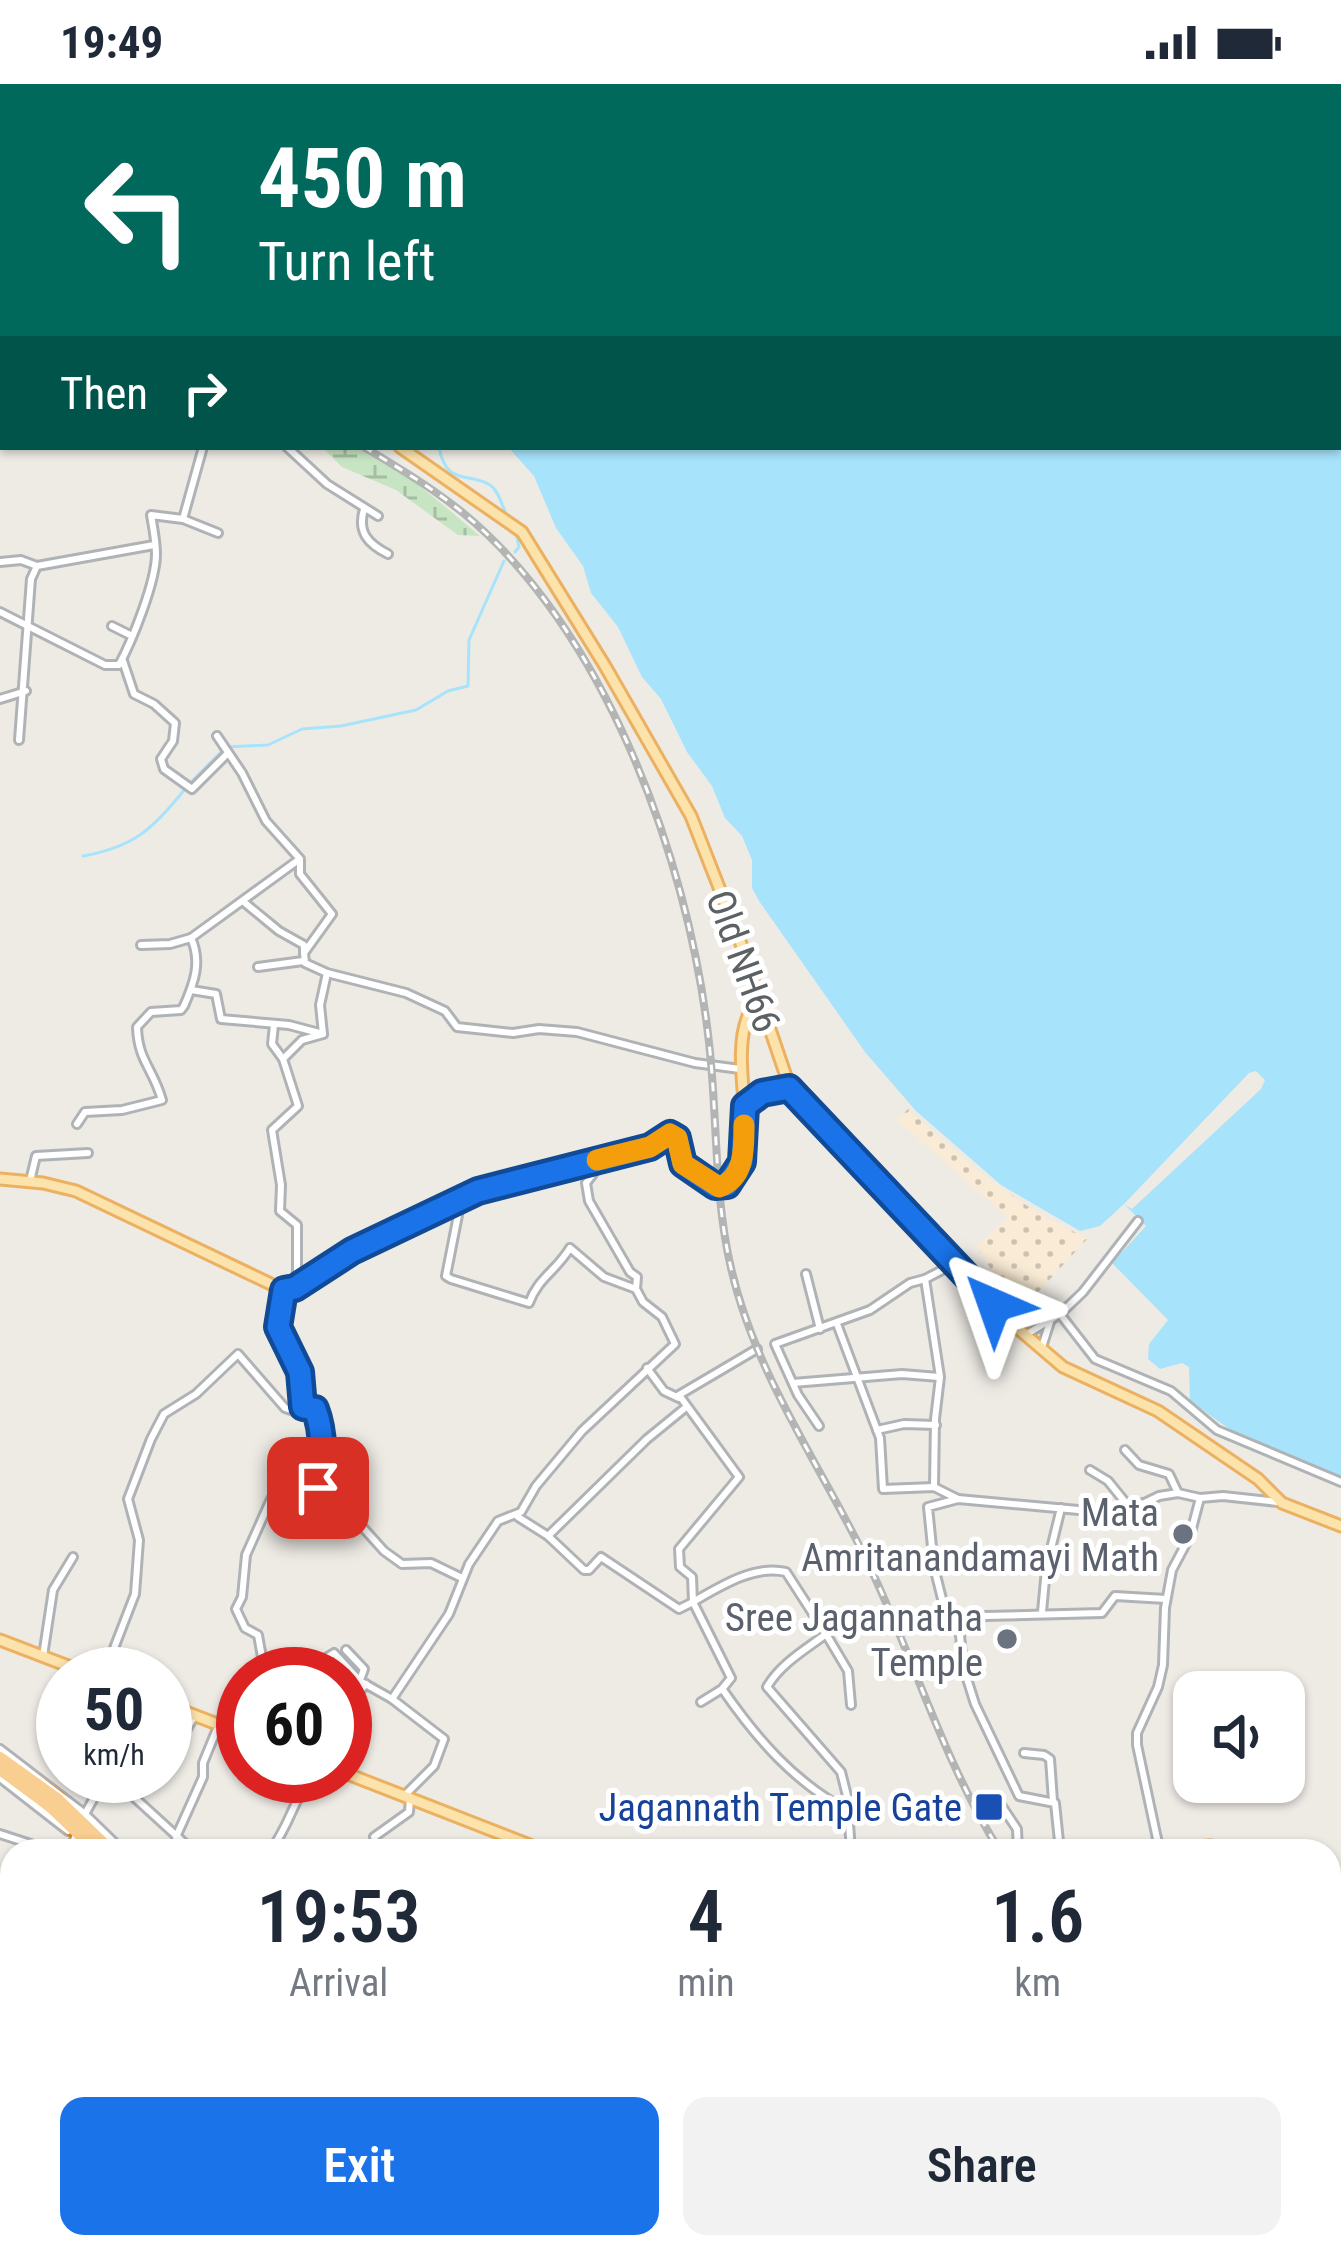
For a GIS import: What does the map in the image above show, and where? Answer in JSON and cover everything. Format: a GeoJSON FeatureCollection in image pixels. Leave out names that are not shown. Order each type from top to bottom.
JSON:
{"type":"FeatureCollection","features":[{"type":"Feature","properties":{"kind":"highway"},"geometry":{"type":"LineString","coordinates":[[0,1754],[99,1839]]}},
{"type":"Feature","properties":{"kind":"highway"},"geometry":{"type":"LineString","coordinates":[[0,1768],[50,1806],[82,1839]]}},
{"type":"Feature","properties":{"kind":"main road","name":"Old NH66"},"geometry":{"type":"LineString","coordinates":[[404,450],[502,515],[529,543],[676,786],[724,899],[789,1088],[1063,1367],[1158,1411],[1258,1479],[1282,1503],[1341,1526]]}},
{"type":"Feature","properties":{"kind":"main road"},"geometry":{"type":"LineString","coordinates":[[0,1179],[76,1191],[291,1288],[352,1251],[478,1191],[650,1147],[670,1134],[677,1138],[683,1164],[715,1186],[727,1185],[742,1162],[745,1106],[739,1046],[745,1021],[764,1011]]}},
{"type":"Feature","properties":{"kind":"main road"},"geometry":{"type":"LineString","coordinates":[[0,1640],[36,1653]]}},
{"type":"Feature","properties":{"kind":"main road"},"geometry":{"type":"LineString","coordinates":[[192,1713],[216,1723]]}},
{"type":"Feature","properties":{"kind":"main road"},"geometry":{"type":"LineString","coordinates":[[372,1783],[514,1839]]}},
{"type":"Feature","properties":{"kind":"street"},"geometry":{"type":"LineString","coordinates":[[183,519],[202,450]]}},
{"type":"Feature","properties":{"kind":"street"},"geometry":{"type":"LineString","coordinates":[[290,450],[327,484],[378,516]]}},
{"type":"Feature","properties":{"kind":"street"},"geometry":{"type":"LineString","coordinates":[[364,509],[361,521],[368,542],[388,554]]}},
{"type":"Feature","properties":{"kind":"street"},"geometry":{"type":"LineString","coordinates":[[218,533],[153,513],[156,554],[123,661],[134,694],[175,723],[173,741],[160,760],[164,769],[192,789],[225,750]]}},
{"type":"Feature","properties":{"kind":"street"},"geometry":{"type":"LineString","coordinates":[[0,562],[21,560],[37,566],[154,545]]}},
{"type":"Feature","properties":{"kind":"street"},"geometry":{"type":"LineString","coordinates":[[19,740],[37,566]]}},
{"type":"Feature","properties":{"kind":"street"},"geometry":{"type":"LineString","coordinates":[[0,611],[105,665],[115,668],[123,661]]}},
{"type":"Feature","properties":{"kind":"street"},"geometry":{"type":"LineString","coordinates":[[112,626],[130,634]]}},
{"type":"Feature","properties":{"kind":"street"},"geometry":{"type":"LineString","coordinates":[[0,698],[26,691]]}},
{"type":"Feature","properties":{"kind":"street"},"geometry":{"type":"LineString","coordinates":[[217,736],[266,821],[300,859],[300,874],[332,914],[304,957],[258,967]]}},
{"type":"Feature","properties":{"kind":"street"},"geometry":{"type":"LineString","coordinates":[[141,945],[191,938],[300,859]]}},
{"type":"Feature","properties":{"kind":"street"},"geometry":{"type":"LineString","coordinates":[[244,902],[279,932],[304,945],[304,957]]}},
{"type":"Feature","properties":{"kind":"street"},"geometry":{"type":"LineString","coordinates":[[77,1124],[85,1112],[122,1110],[162,1100],[155,1075],[138,1054],[137,1027],[151,1012],[181,1010],[197,964],[191,938]]}},
{"type":"Feature","properties":{"kind":"street"},"geometry":{"type":"LineString","coordinates":[[304,957],[327,973],[406,993],[445,1011],[457,1028],[577,1032],[695,1063],[740,1069]]}},
{"type":"Feature","properties":{"kind":"street"},"geometry":{"type":"LineString","coordinates":[[323,1034],[320,1005],[327,973]]}},
{"type":"Feature","properties":{"kind":"street"},"geometry":{"type":"LineString","coordinates":[[191,990],[216,994],[220,1019],[323,1034]]}},
{"type":"Feature","properties":{"kind":"street"},"geometry":{"type":"LineString","coordinates":[[274,1024],[272,1044],[283,1059],[298,1106],[272,1130],[280,1211],[296,1226],[291,1288],[278,1327],[300,1372],[303,1407]]}},
{"type":"Feature","properties":{"kind":"street"},"geometry":{"type":"LineString","coordinates":[[283,1059],[302,1040],[323,1034]]}},
{"type":"Feature","properties":{"kind":"street"},"geometry":{"type":"LineString","coordinates":[[745,1106],[762,1093],[789,1088]]}},
{"type":"Feature","properties":{"kind":"street"},"geometry":{"type":"LineString","coordinates":[[30,1181],[36,1156],[88,1154]]}},
{"type":"Feature","properties":{"kind":"street"},"geometry":{"type":"LineString","coordinates":[[516,1516],[582,1431],[675,1344],[662,1317],[643,1302],[637,1277],[589,1201],[586,1183],[592,1174],[588,1162]]}},
{"type":"Feature","properties":{"kind":"street"},"geometry":{"type":"LineString","coordinates":[[461,1200],[446,1276],[529,1304],[535,1286],[558,1268],[570,1248],[604,1277],[636,1288]]}},
{"type":"Feature","properties":{"kind":"street"},"geometry":{"type":"LineString","coordinates":[[1027,1334],[1060,1314],[1083,1292],[1138,1221]]}},
{"type":"Feature","properties":{"kind":"street"},"geometry":{"type":"LineString","coordinates":[[819,1426],[775,1344],[870,1310],[910,1283],[956,1263]]}},
{"type":"Feature","properties":{"kind":"street"},"geometry":{"type":"LineString","coordinates":[[806,1274],[820,1330]]}},
{"type":"Feature","properties":{"kind":"street"},"geometry":{"type":"LineString","coordinates":[[925,1279],[940,1377],[934,1487]]}},
{"type":"Feature","properties":{"kind":"street"},"geometry":{"type":"LineString","coordinates":[[1060,1314],[1095,1359],[1171,1391],[1217,1430],[1341,1482]]}},
{"type":"Feature","properties":{"kind":"street"},"geometry":{"type":"LineString","coordinates":[[1042,1347],[1050,1321]]}},
{"type":"Feature","properties":{"kind":"street"},"geometry":{"type":"LineString","coordinates":[[837,1324],[877,1430],[883,1489],[934,1487],[958,1499]]}},
{"type":"Feature","properties":{"kind":"street"},"geometry":{"type":"LineString","coordinates":[[679,1398],[681,1391],[757,1349]]}},
{"type":"Feature","properties":{"kind":"street"},"geometry":{"type":"LineString","coordinates":[[114,1647],[135,1594],[139,1540],[128,1499],[164,1414],[196,1394],[238,1354],[285,1408],[297,1412],[303,1407]]}},
{"type":"Feature","properties":{"kind":"street"},"geometry":{"type":"LineString","coordinates":[[647,1368],[664,1391],[679,1398],[740,1478],[680,1549],[680,1567],[692,1577],[693,1602],[731,1678],[722,1690],[701,1702]]}},
{"type":"Feature","properties":{"kind":"street"},"geometry":{"type":"LineString","coordinates":[[793,1383],[857,1376],[940,1377]]}},
{"type":"Feature","properties":{"kind":"street"},"geometry":{"type":"LineString","coordinates":[[303,1407],[318,1414],[322,1467],[306,1511]]}},
{"type":"Feature","properties":{"kind":"street"},"geometry":{"type":"LineString","coordinates":[[548,1536],[646,1439],[686,1408]]}},
{"type":"Feature","properties":{"kind":"street"},"geometry":{"type":"LineString","coordinates":[[877,1430],[904,1424],[936,1425]]}},
{"type":"Feature","properties":{"kind":"street"},"geometry":{"type":"LineString","coordinates":[[1125,1450],[1139,1465],[1169,1474],[1178,1493]]}},
{"type":"Feature","properties":{"kind":"street"},"geometry":{"type":"LineString","coordinates":[[1090,1470],[1108,1481],[1125,1502],[1144,1504]]}},
{"type":"Feature","properties":{"kind":"street"},"geometry":{"type":"LineString","coordinates":[[1166,1599],[1115,1596],[1102,1613],[1042,1612],[948,1623],[939,1596],[928,1507],[958,1499],[1122,1514],[1159,1496],[1178,1493],[1282,1503]]}},
{"type":"Feature","properties":{"kind":"street"},"geometry":{"type":"LineString","coordinates":[[1157,1839],[1137,1733],[1163,1665],[1172,1570],[1190,1536],[1200,1498]]}},
{"type":"Feature","properties":{"kind":"street"},"geometry":{"type":"LineString","coordinates":[[259,1647],[258,1635],[245,1628],[236,1609],[242,1598],[246,1555],[271,1499],[357,1521],[402,1564],[431,1564],[462,1579]]}},
{"type":"Feature","properties":{"kind":"street"},"geometry":{"type":"LineString","coordinates":[[1042,1612],[1060,1508]]}},
{"type":"Feature","properties":{"kind":"street"},"geometry":{"type":"LineString","coordinates":[[392,1699],[449,1614],[462,1579],[502,1517],[516,1516],[548,1536],[584,1570],[601,1557],[679,1609],[724,1584],[781,1569],[793,1578],[848,1671],[851,1705]]}},
{"type":"Feature","properties":{"kind":"street"},"geometry":{"type":"LineString","coordinates":[[44,1647],[53,1590],[73,1557]]}},
{"type":"Feature","properties":{"kind":"street"},"geometry":{"type":"LineString","coordinates":[[959,1625],[963,1666],[975,1704],[1018,1796],[1053,1801]]}},
{"type":"Feature","properties":{"kind":"street"},"geometry":{"type":"LineString","coordinates":[[826,1634],[796,1655],[767,1687],[841,1772],[849,1839]]}},
{"type":"Feature","properties":{"kind":"street"},"geometry":{"type":"LineString","coordinates":[[372,1687],[444,1738],[434,1766],[407,1797],[409,1812],[375,1839]]}},
{"type":"Feature","properties":{"kind":"street"},"geometry":{"type":"LineString","coordinates":[[722,1690],[788,1770],[848,1811]]}},
{"type":"Feature","properties":{"kind":"street"},"geometry":{"type":"LineString","coordinates":[[192,1722],[196,1715]]}},
{"type":"Feature","properties":{"kind":"street"},"geometry":{"type":"LineString","coordinates":[[176,1837],[203,1777],[203,1763],[216,1731]]}},
{"type":"Feature","properties":{"kind":"street"},"geometry":{"type":"LineString","coordinates":[[0,1754],[86,1814],[111,1839]]}},
{"type":"Feature","properties":{"kind":"street"},"geometry":{"type":"LineString","coordinates":[[1024,1754],[1050,1760],[1056,1839]]}},
{"type":"Feature","properties":{"kind":"street"},"geometry":{"type":"LineString","coordinates":[[0,1778],[78,1839]]}},
{"type":"Feature","properties":{"kind":"street"},"geometry":{"type":"LineString","coordinates":[[997,1799],[1017,1829],[1017,1839]]}},
{"type":"Feature","properties":{"kind":"street"},"geometry":{"type":"LineString","coordinates":[[86,1814],[93,1803]]}},
{"type":"Feature","properties":{"kind":"street"},"geometry":{"type":"LineString","coordinates":[[140,1803],[178,1839]]}},
{"type":"Feature","properties":{"kind":"street"},"geometry":{"type":"LineString","coordinates":[[280,1839],[294,1803]]}},
{"type":"Feature","properties":{"kind":"green space"},"geometry":{"type":"Polygon","coordinates":[[[325,450],[365,451],[418,485],[480,536],[458,535],[396,490],[342,467],[325,450]]]}},
{"type":"Feature","properties":{"kind":"sand"},"geometry":{"type":"Polygon","coordinates":[[[908,1109],[1014,1197],[1088,1238],[1028,1303],[994,1274],[976,1246],[1008,1218],[897,1120],[908,1109]]]}},
{"type":"Feature","properties":{"kind":"water"},"geometry":{"type":"Polygon","coordinates":[[[511,450],[1341,450],[1341,1476],[1235,1433],[1190,1401],[1189,1367],[1182,1363],[1160,1369],[1148,1359],[1149,1344],[1168,1320],[1112,1263],[1146,1226],[1124,1204],[1100,1226],[1080,1231],[1001,1185],[916,1111],[865,1052],[759,901],[752,888],[752,860],[742,836],[725,818],[712,786],[687,752],[661,699],[642,677],[618,627],[591,593],[583,566],[556,528],[534,476],[511,450]]]}},
{"type":"Feature","properties":{"kind":"pier"},"geometry":{"type":"Polygon","coordinates":[[[1256,1071],[1265,1080],[1261,1089],[1132,1209],[1124,1204],[1249,1073],[1256,1071]]]}},
{"type":"Feature","properties":{"kind":"waterway"},"geometry":{"type":"LineString","coordinates":[[440,450],[453,473],[490,485],[505,511]]}},
{"type":"Feature","properties":{"kind":"waterway"},"geometry":{"type":"LineString","coordinates":[[515,552],[519,547],[516,533]]}},
{"type":"Feature","properties":{"kind":"waterway"},"geometry":{"type":"LineString","coordinates":[[190,783],[226,747],[268,745],[302,729],[416,710],[448,691],[468,686],[469,640],[504,561]]}},
{"type":"Feature","properties":{"kind":"waterway"},"geometry":{"type":"LineString","coordinates":[[83,856],[141,834],[185,789]]}},
{"type":"Feature","properties":{"kind":"railway"},"geometry":{"type":"LineString","coordinates":[[369,450],[462,512],[512,560],[557,617],[597,681],[630,750],[681,894],[697,965],[711,1063],[721,1210],[742,1307],[771,1380],[864,1555],[944,1743],[993,1839]]}},
{"type":"Feature","properties":{"kind":"slow traffic"},"geometry":{"type":"LineString","coordinates":[[597,1160],[650,1147],[675,1135],[683,1164],[719,1187],[733,1180],[742,1162],[744,1125]]}},
{"type":"Feature","properties":{"kind":"place","name":"Mata Amritanandamayi Math"},"geometry":{"type":"Point","coordinates":[1183,1534]}},
{"type":"Feature","properties":{"kind":"place","name":"Sree Jagannatha Temple"},"geometry":{"type":"Point","coordinates":[1007,1639]}},
{"type":"Feature","properties":{"kind":"place","name":"Jagannath Temple Gate"},"geometry":{"type":"Point","coordinates":[989,1807]}},
{"type":"Feature","properties":{"kind":"route"},"geometry":{"type":"LineString","coordinates":[[318,1488],[320,1423],[315,1409],[303,1407],[300,1372],[280,1338],[284,1290],[295,1288],[352,1251],[478,1191],[650,1147],[670,1134],[677,1138],[683,1164],[715,1186],[727,1185],[742,1162],[745,1106],[762,1093],[789,1088],[994,1305]]}}]}
